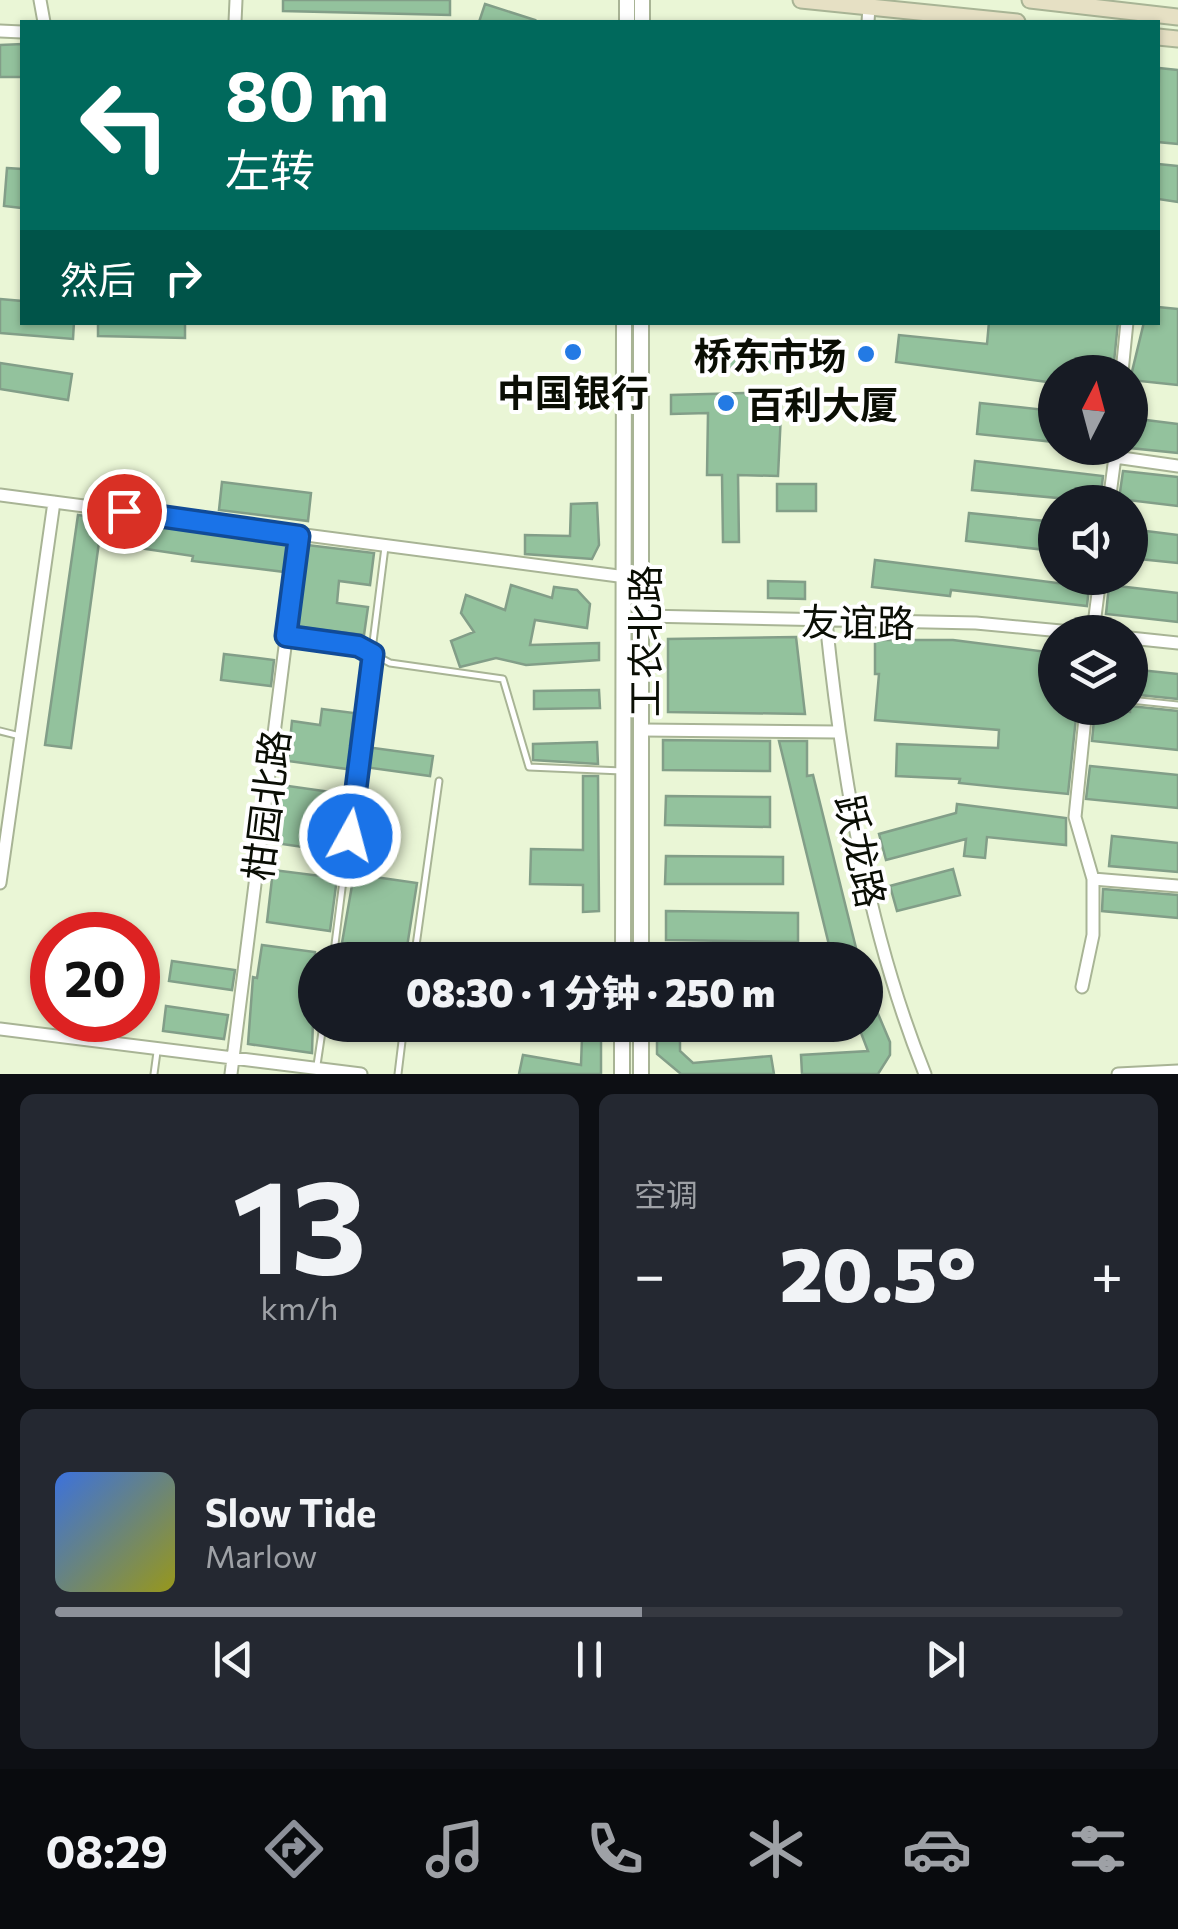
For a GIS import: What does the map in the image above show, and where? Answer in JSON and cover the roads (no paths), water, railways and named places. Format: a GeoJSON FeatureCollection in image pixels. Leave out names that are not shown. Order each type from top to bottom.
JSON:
{"type":"FeatureCollection","features":[{"type":"Feature","properties":{"kind":"main road"},"geometry":{"type":"LineString","coordinates":[[801,0],[869,15],[972,20]]}},
{"type":"Feature","properties":{"kind":"main road"},"geometry":{"type":"LineString","coordinates":[[1030,0],[1178,17]]}},
{"type":"Feature","properties":{"kind":"street","name":"工农北路"},"geometry":{"type":"LineString","coordinates":[[623,942],[624,325]]}},
{"type":"Feature","properties":{"kind":"street","name":"工农北路"},"geometry":{"type":"LineString","coordinates":[[641,325],[641,942]]}},
{"type":"Feature","properties":{"kind":"street"},"geometry":{"type":"LineString","coordinates":[[1124,355],[1127,325]]}},
{"type":"Feature","properties":{"kind":"street"},"geometry":{"type":"LineString","coordinates":[[1111,485],[1114,458],[1178,466]]}},
{"type":"Feature","properties":{"kind":"street"},"geometry":{"type":"LineString","coordinates":[[0,495],[626,576]]}},
{"type":"Feature","properties":{"kind":"street"},"geometry":{"type":"LineString","coordinates":[[0,883],[54,502]]}},
{"type":"Feature","properties":{"kind":"street","name":"柑园北路"},"geometry":{"type":"LineString","coordinates":[[231,1074],[299,536]]}},
{"type":"Feature","properties":{"kind":"street","name":"友谊路"},"geometry":{"type":"LineString","coordinates":[[644,616],[976,623],[1038,629]]}},
{"type":"Feature","properties":{"kind":"street","name":"跃龙路"},"geometry":{"type":"LineString","coordinates":[[826,621],[837,732],[894,992],[926,1074]]}},
{"type":"Feature","properties":{"kind":"street"},"geometry":{"type":"LineString","coordinates":[[1148,640],[1178,643]]}},
{"type":"Feature","properties":{"kind":"street"},"geometry":{"type":"LineString","coordinates":[[1082,987],[1093,935],[1093,879],[1075,818],[1084,725]]}},
{"type":"Feature","properties":{"kind":"street"},"geometry":{"type":"LineString","coordinates":[[642,730],[837,732]]}},
{"type":"Feature","properties":{"kind":"street"},"geometry":{"type":"LineString","coordinates":[[1093,879],[1178,886]]}},
{"type":"Feature","properties":{"kind":"street"},"geometry":{"type":"LineString","coordinates":[[0,1029],[361,1074]]}},
{"type":"Feature","properties":{"kind":"street"},"geometry":{"type":"LineString","coordinates":[[622,1042],[622,1074]]}},
{"type":"Feature","properties":{"kind":"street"},"geometry":{"type":"LineString","coordinates":[[640,1074],[641,1042]]}},
{"type":"Feature","properties":{"kind":"street"},"geometry":{"type":"LineString","coordinates":[[1118,1074],[1178,1071]]}},
{"type":"Feature","properties":{"kind":"lane"},"geometry":{"type":"LineString","coordinates":[[335,942],[385,547]]}},
{"type":"Feature","properties":{"kind":"lane"},"geometry":{"type":"LineString","coordinates":[[286,636],[358,646],[390,663],[502,679],[529,768],[625,771]]}},
{"type":"Feature","properties":{"kind":"lane"},"geometry":{"type":"LineString","coordinates":[[1148,702],[1178,704]]}},
{"type":"Feature","properties":{"kind":"lane"},"geometry":{"type":"LineString","coordinates":[[0,732],[20,736]]}},
{"type":"Feature","properties":{"kind":"lane"},"geometry":{"type":"LineString","coordinates":[[416,942],[439,780]]}},
{"type":"Feature","properties":{"kind":"lane"},"geometry":{"type":"LineString","coordinates":[[316,1068],[320,1042]]}},
{"type":"Feature","properties":{"kind":"lane"},"geometry":{"type":"LineString","coordinates":[[398,1074],[402,1042]]}},
{"type":"Feature","properties":{"kind":"lane"},"geometry":{"type":"LineString","coordinates":[[154,1074],[158,1048]]}},
{"type":"Feature","properties":{"kind":"place","name":"中国银行"},"geometry":{"type":"Point","coordinates":[573,352]}},
{"type":"Feature","properties":{"kind":"place","name":"桥东市场"},"geometry":{"type":"Point","coordinates":[866,354]}},
{"type":"Feature","properties":{"kind":"place","name":"百利大厦"},"geometry":{"type":"Point","coordinates":[726,403]}}]}
